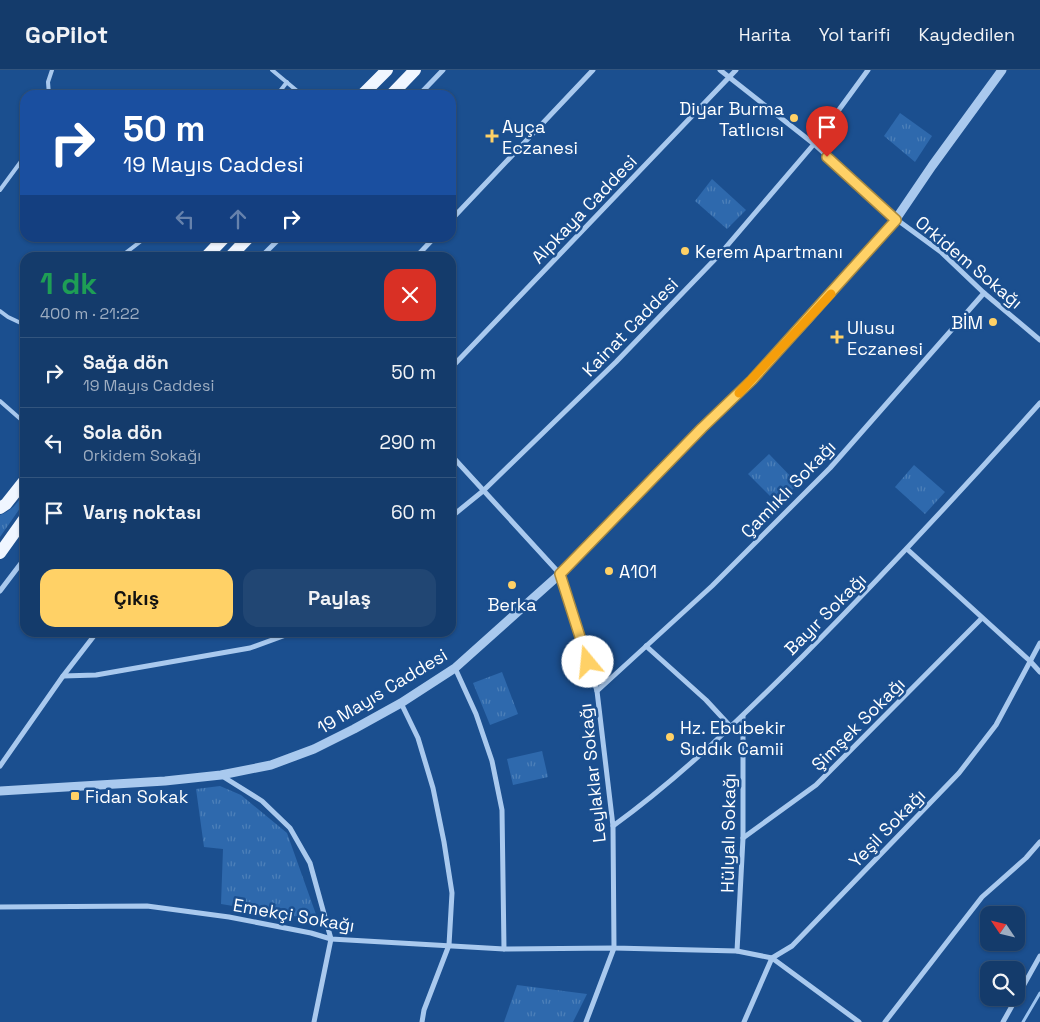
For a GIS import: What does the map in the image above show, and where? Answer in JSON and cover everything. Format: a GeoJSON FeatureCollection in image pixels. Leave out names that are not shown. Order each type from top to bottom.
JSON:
{"type":"FeatureCollection","features":[{"type":"Feature","properties":{"kind":"main road"},"geometry":{"type":"LineString","coordinates":[[367,90],[387,70]]}},
{"type":"Feature","properties":{"kind":"main road"},"geometry":{"type":"LineString","coordinates":[[396,90],[415,70]]}},
{"type":"Feature","properties":{"kind":"main road"},"geometry":{"type":"LineString","coordinates":[[211,252],[220,242]]}},
{"type":"Feature","properties":{"kind":"main road"},"geometry":{"type":"LineString","coordinates":[[235,252],[244,242]]}},
{"type":"Feature","properties":{"kind":"main road"},"geometry":{"type":"LineString","coordinates":[[0,508],[6,504],[20,486]]}},
{"type":"Feature","properties":{"kind":"main road"},"geometry":{"type":"LineString","coordinates":[[0,553],[20,525]]}},
{"type":"Feature","properties":{"kind":"street"},"geometry":{"type":"LineString","coordinates":[[424,90],[443,70]]}},
{"type":"Feature","properties":{"kind":"street"},"geometry":{"type":"LineString","coordinates":[[456,215],[593,70]]}},
{"type":"Feature","properties":{"kind":"street","name":"Orkidem Sokağı"},"geometry":{"type":"LineString","coordinates":[[720,70],[814,144],[896,220],[941,252],[984,293],[1040,340]]}},
{"type":"Feature","properties":{"kind":"street","name":"Alpkaya Caddesi"},"geometry":{"type":"LineString","coordinates":[[456,363],[736,70]]}},
{"type":"Feature","properties":{"kind":"street","name":"Kainat Caddesi"},"geometry":{"type":"LineString","coordinates":[[456,512],[483,491],[616,362],[720,254],[814,144],[868,70]]}},
{"type":"Feature","properties":{"kind":"street","name":"19 Mayıs Caddesi"},"geometry":{"type":"LineString","coordinates":[[0,791],[108,785],[221,775],[271,765],[314,750],[401,703],[455,668],[560,574],[702,428],[752,380],[896,220],[932,166],[1002,70]]}},
{"type":"Feature","properties":{"kind":"street"},"geometry":{"type":"LineString","coordinates":[[266,252],[276,242]]}},
{"type":"Feature","properties":{"kind":"street"},"geometry":{"type":"LineString","coordinates":[[421,252],[430,242]]}},
{"type":"Feature","properties":{"kind":"street","name":"Çamlıklı Sokağı"},"geometry":{"type":"LineString","coordinates":[[598,691],[712,586],[830,468],[984,293]]}},
{"type":"Feature","properties":{"kind":"street","name":"Bayır Sokağı"},"geometry":{"type":"LineString","coordinates":[[613,826],[645,803],[743,716],[907,549],[1040,403]]}},
{"type":"Feature","properties":{"kind":"street","name":"Leylaklar Sokağı"},"geometry":{"type":"LineString","coordinates":[[456,461],[560,574],[598,691],[613,826],[614,948]]}},
{"type":"Feature","properties":{"kind":"street"},"geometry":{"type":"LineString","coordinates":[[907,549],[1040,672]]}},
{"type":"Feature","properties":{"kind":"street"},"geometry":{"type":"LineString","coordinates":[[0,591],[20,565]]}},
{"type":"Feature","properties":{"kind":"street","name":"Şimşek Sokağı"},"geometry":{"type":"LineString","coordinates":[[744,838],[816,785],[982,618]]}},
{"type":"Feature","properties":{"kind":"street"},"geometry":{"type":"LineString","coordinates":[[0,766],[63,676],[93,637]]}},
{"type":"Feature","properties":{"kind":"street"},"geometry":{"type":"LineString","coordinates":[[63,676],[96,675],[250,648],[280,637]]}},
{"type":"Feature","properties":{"kind":"street","name":"Yeşil Sokağı"},"geometry":{"type":"LineString","coordinates":[[772,958],[792,946],[959,773],[996,725],[1040,643]]}},
{"type":"Feature","properties":{"kind":"street"},"geometry":{"type":"LineString","coordinates":[[646,646],[706,700],[731,727]]}},
{"type":"Feature","properties":{"kind":"street"},"geometry":{"type":"LineString","coordinates":[[455,668],[476,714],[492,762],[502,810],[504,949]]}},
{"type":"Feature","properties":{"kind":"street"},"geometry":{"type":"LineString","coordinates":[[401,703],[418,738],[433,788],[452,893],[449,945],[424,1010],[422,1022]]}},
{"type":"Feature","properties":{"kind":"street","name":"Hülyalı Sokağı"},"geometry":{"type":"LineString","coordinates":[[738,951],[744,838],[743,716]]}},
{"type":"Feature","properties":{"kind":"street"},"geometry":{"type":"LineString","coordinates":[[221,775],[262,801],[290,828],[310,864],[331,939],[314,1022]]}},
{"type":"Feature","properties":{"kind":"street"},"geometry":{"type":"LineString","coordinates":[[885,1022],[982,897],[1026,858],[1040,842]]}},
{"type":"Feature","properties":{"kind":"street","name":"Emekçi Sokağı"},"geometry":{"type":"LineString","coordinates":[[0,907],[147,906],[229,917],[312,933],[331,939],[504,949],[614,948]]}},
{"type":"Feature","properties":{"kind":"street"},"geometry":{"type":"LineString","coordinates":[[586,1022],[614,948],[738,951],[772,958],[859,1022]]}},
{"type":"Feature","properties":{"kind":"street"},"geometry":{"type":"LineString","coordinates":[[1003,1022],[1040,956]]}},
{"type":"Feature","properties":{"kind":"street"},"geometry":{"type":"LineString","coordinates":[[744,1022],[772,958]]}},
{"type":"Feature","properties":{"kind":"lane"},"geometry":{"type":"LineString","coordinates":[[49,90],[48,82],[52,70]]}},
{"type":"Feature","properties":{"kind":"lane"},"geometry":{"type":"LineString","coordinates":[[272,70],[296,90]]}},
{"type":"Feature","properties":{"kind":"lane"},"geometry":{"type":"LineString","coordinates":[[280,90],[286,82]]}},
{"type":"Feature","properties":{"kind":"lane"},"geometry":{"type":"LineString","coordinates":[[0,190],[20,163]]}},
{"type":"Feature","properties":{"kind":"lane"},"geometry":{"type":"LineString","coordinates":[[126,252],[139,242]]}},
{"type":"Feature","properties":{"kind":"lane"},"geometry":{"type":"LineString","coordinates":[[0,311],[20,322]]}},
{"type":"Feature","properties":{"kind":"lane"},"geometry":{"type":"LineString","coordinates":[[0,401],[20,419]]}},
{"type":"Feature","properties":{"kind":"green space"},"geometry":{"type":"Polygon","coordinates":[[[900,113],[932,136],[915,162],[884,136],[900,113]]]}},
{"type":"Feature","properties":{"kind":"green space"},"geometry":{"type":"Polygon","coordinates":[[[712,179],[746,210],[727,229],[695,201],[712,179]]]}},
{"type":"Feature","properties":{"kind":"green space"},"geometry":{"type":"Polygon","coordinates":[[[769,454],[798,484],[778,504],[748,474],[769,454]]]}},
{"type":"Feature","properties":{"kind":"green space"},"geometry":{"type":"Polygon","coordinates":[[[914,465],[945,492],[925,514],[895,487],[914,465]]]}},
{"type":"Feature","properties":{"kind":"green space"},"geometry":{"type":"Polygon","coordinates":[[[20,499],[20,508],[0,537],[0,515],[20,499]]]}},
{"type":"Feature","properties":{"kind":"green space"},"geometry":{"type":"Polygon","coordinates":[[[502,672],[518,714],[490,725],[473,683],[502,672]]]}},
{"type":"Feature","properties":{"kind":"green space"},"geometry":{"type":"Polygon","coordinates":[[[542,751],[548,777],[513,785],[507,759],[542,751]]]}},
{"type":"Feature","properties":{"kind":"green space"},"geometry":{"type":"Polygon","coordinates":[[[220,786],[241,795],[287,833],[318,920],[221,904],[223,849],[204,847],[196,789],[220,786]]]}},
{"type":"Feature","properties":{"kind":"green space"},"geometry":{"type":"Polygon","coordinates":[[[517,985],[587,994],[573,1022],[504,1022],[517,985]]]}},
{"type":"Feature","properties":{"kind":"waterway"},"geometry":{"type":"LineString","coordinates":[[1023,1022],[1040,993]]}},
{"type":"Feature","properties":{"kind":"slow traffic"},"geometry":{"type":"LineString","coordinates":[[739,393],[831,294]]}},
{"type":"Feature","properties":{"kind":"place","name":"Diyar Burma Tatlıcısı"},"geometry":{"type":"Point","coordinates":[794,118]}},
{"type":"Feature","properties":{"kind":"place","name":"Ayça Eczanesi"},"geometry":{"type":"Point","coordinates":[492,136]}},
{"type":"Feature","properties":{"kind":"place","name":"Kerem Apartmanı"},"geometry":{"type":"Point","coordinates":[685,251]}},
{"type":"Feature","properties":{"kind":"place","name":"BİM"},"geometry":{"type":"Point","coordinates":[993,322]}},
{"type":"Feature","properties":{"kind":"place","name":"Ulusu Eczanesi"},"geometry":{"type":"Point","coordinates":[837,337]}},
{"type":"Feature","properties":{"kind":"place","name":"A101"},"geometry":{"type":"Point","coordinates":[609,571]}},
{"type":"Feature","properties":{"kind":"place","name":"Berka"},"geometry":{"type":"Point","coordinates":[512,585]}},
{"type":"Feature","properties":{"kind":"place","name":"Hz. Ebubekir Sıddık Camii"},"geometry":{"type":"Point","coordinates":[670,737]}},
{"type":"Feature","properties":{"kind":"place","name":"Fidan Sokak"},"geometry":{"type":"Point","coordinates":[75,796]}},
{"type":"Feature","properties":{"kind":"route"},"geometry":{"type":"LineString","coordinates":[[588,662],[560,574],[702,428],[752,380],[896,220],[827,157]]}}]}
